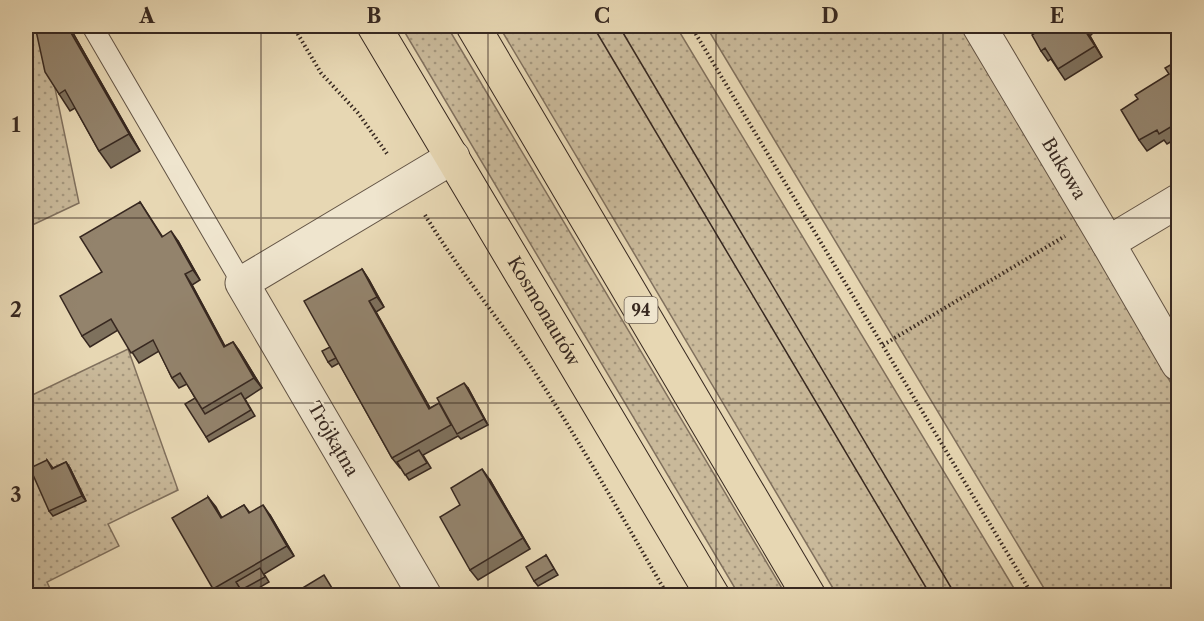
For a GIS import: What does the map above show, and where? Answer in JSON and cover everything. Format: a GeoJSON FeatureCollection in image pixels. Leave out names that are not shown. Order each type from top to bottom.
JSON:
{"type":"FeatureCollection","features":[{"type":"Feature","properties":{"kind":"main road","name":"Kosmonautów"},"geometry":{"type":"LineString","coordinates":[[374,26],[713,596]]}},
{"type":"Feature","properties":{"kind":"main road","name":"94"},"geometry":{"type":"LineString","coordinates":[[473,26],[809,596]]}},
{"type":"Feature","properties":{"kind":"street","name":"Bukowa"},"geometry":{"type":"LineString","coordinates":[[979,26],[1179,364]]}},
{"type":"Feature","properties":{"kind":"street"},"geometry":{"type":"LineString","coordinates":[[242,283],[453,157]]}},
{"type":"Feature","properties":{"kind":"street"},"geometry":{"type":"LineString","coordinates":[[1101,230],[1179,201]]}},
{"type":"Feature","properties":{"kind":"street","name":"Trójkątna"},"geometry":{"type":"LineString","coordinates":[[242,283],[425,596]]}},
{"type":"Feature","properties":{"kind":"lane"},"geometry":{"type":"LineString","coordinates":[[92,26],[242,283]]}},
{"type":"Feature","properties":{"kind":"path"},"geometry":{"type":"LineString","coordinates":[[293,26],[321,73],[358,113],[389,156]]}},
{"type":"Feature","properties":{"kind":"path"},"geometry":{"type":"LineString","coordinates":[[691,26],[1033,596]]}},
{"type":"Feature","properties":{"kind":"path"},"geometry":{"type":"LineString","coordinates":[[423,213],[450,256],[538,377],[668,596]]}},
{"type":"Feature","properties":{"kind":"path"},"geometry":{"type":"LineString","coordinates":[[883,345],[1101,230]]}},
{"type":"Feature","properties":{"kind":"shaded area"},"geometry":{"type":"Polygon","coordinates":[[[26,26],[42,26],[79,203],[26,228],[26,26]]]}},
{"type":"Feature","properties":{"kind":"shaded area"},"geometry":{"type":"Polygon","coordinates":[[[401,26],[447,26],[786,595],[739,595],[401,26]]]}},
{"type":"Feature","properties":{"kind":"shaded area"},"geometry":{"type":"Polygon","coordinates":[[[499,26],[676,26],[1018,595],[837,595],[499,26]]]}},
{"type":"Feature","properties":{"kind":"shaded area"},"geometry":{"type":"Polygon","coordinates":[[[706,26],[963,26],[1178,395],[1178,595],[1048,595],[706,26]]]}},
{"type":"Feature","properties":{"kind":"shaded area"},"geometry":{"type":"Polygon","coordinates":[[[128,349],[178,490],[108,524],[119,546],[47,582],[53,595],[26,595],[26,398],[128,349]]]}},
{"type":"Feature","properties":{"kind":"building"},"geometry":{"type":"Polygon","coordinates":[[[35,26],[67,26],[129,134],[99,151],[65,90],[59,94],[45,72],[35,26]]]}},
{"type":"Feature","properties":{"kind":"building"},"geometry":{"type":"Polygon","coordinates":[[[1031,26],[1082,26],[1095,46],[1058,69],[1045,48],[1041,51],[1032,35],[1035,33],[1031,26]]]}},
{"type":"Feature","properties":{"kind":"building"},"geometry":{"type":"Polygon","coordinates":[[[1179,60],[1179,122],[1159,134],[1157,130],[1139,140],[1121,110],[1138,99],[1135,95],[1169,74],[1165,68],[1179,60]]]}},
{"type":"Feature","properties":{"kind":"building"},"geometry":{"type":"Polygon","coordinates":[[[140,202],[162,237],[171,231],[193,270],[185,274],[224,347],[233,342],[254,378],[202,409],[180,373],[172,378],[153,340],[131,353],[111,319],[82,336],[60,296],[102,272],[80,237],[140,202]]]}},
{"type":"Feature","properties":{"kind":"building"},"geometry":{"type":"Polygon","coordinates":[[[362,269],[377,297],[369,301],[429,409],[439,403],[451,425],[392,458],[304,301],[362,269]]]}},
{"type":"Feature","properties":{"kind":"building"},"geometry":{"type":"Polygon","coordinates":[[[330,347],[336,358],[328,362],[322,351],[330,347]]]}},
{"type":"Feature","properties":{"kind":"building"},"geometry":{"type":"Polygon","coordinates":[[[464,383],[484,419],[457,434],[437,398],[464,383]]]}},
{"type":"Feature","properties":{"kind":"building"},"geometry":{"type":"Polygon","coordinates":[[[241,393],[251,410],[206,437],[185,404],[195,398],[205,414],[241,393]]]}},
{"type":"Feature","properties":{"kind":"building"},"geometry":{"type":"Polygon","coordinates":[[[419,450],[427,463],[405,475],[397,462],[419,450]]]}},
{"type":"Feature","properties":{"kind":"building"},"geometry":{"type":"Polygon","coordinates":[[[47,460],[52,469],[66,462],[82,496],[49,511],[30,468],[47,460]]]}},
{"type":"Feature","properties":{"kind":"building"},"geometry":{"type":"Polygon","coordinates":[[[482,469],[523,538],[470,570],[440,517],[460,505],[451,488],[482,469]]]}},
{"type":"Feature","properties":{"kind":"building"},"geometry":{"type":"Polygon","coordinates":[[[208,497],[221,518],[244,505],[249,513],[263,505],[287,546],[213,589],[172,518],[208,497]]]}},
{"type":"Feature","properties":{"kind":"building"},"geometry":{"type":"Polygon","coordinates":[[[546,555],[554,569],[534,581],[526,567],[546,555]]]}},
{"type":"Feature","properties":{"kind":"building"},"geometry":{"type":"Polygon","coordinates":[[[260,568],[265,577],[241,590],[236,582],[260,568]]]}},
{"type":"Feature","properties":{"kind":"building"},"geometry":{"type":"Polygon","coordinates":[[[324,575],[335,593],[330,596],[291,595],[324,575]]]}},
{"type":"Feature","properties":{"kind":"building"},"geometry":{"type":"Polygon","coordinates":[[[536,588],[540,596],[524,596],[536,588]]]}},
{"type":"Feature","properties":{"kind":"tram line"},"geometry":{"type":"LineString","coordinates":[[593,26],[931,596]]}},
{"type":"Feature","properties":{"kind":"tram line"},"geometry":{"type":"LineString","coordinates":[[619,26],[956,596]]}}]}
